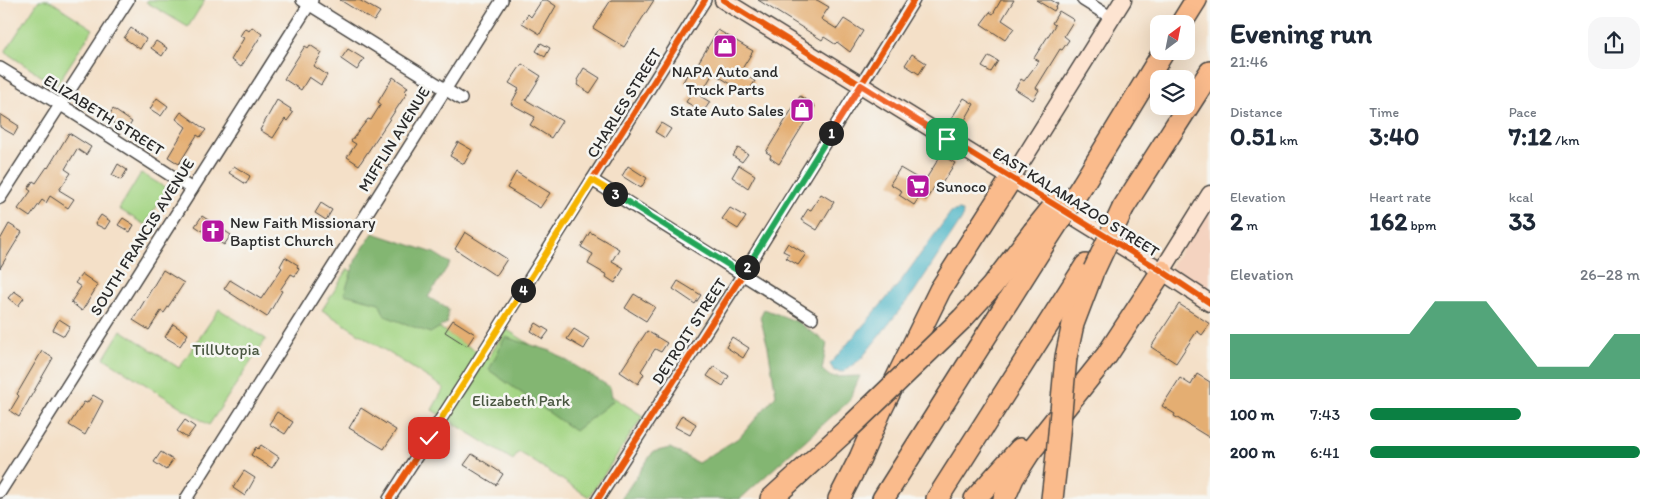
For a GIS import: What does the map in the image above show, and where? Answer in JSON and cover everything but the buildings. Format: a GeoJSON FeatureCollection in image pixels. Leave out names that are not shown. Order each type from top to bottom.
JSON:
{"type":"FeatureCollection","features":[{"type":"Feature","properties":{"kind":"highway"},"geometry":{"type":"LineString","coordinates":[[883,499],[1040,237],[1079,182],[1157,60]]}},
{"type":"Feature","properties":{"kind":"highway"},"geometry":{"type":"LineString","coordinates":[[937,499],[1090,267],[1123,208],[1210,72]]}},
{"type":"Feature","properties":{"kind":"highway"},"geometry":{"type":"LineString","coordinates":[[839,499],[881,410],[947,279],[1011,179]]}},
{"type":"Feature","properties":{"kind":"highway"},"geometry":{"type":"LineString","coordinates":[[771,499],[851,426],[962,319],[1040,237]]}},
{"type":"Feature","properties":{"kind":"highway"},"geometry":{"type":"LineString","coordinates":[[1052,499],[1066,357],[1075,317],[1090,267]]}},
{"type":"Feature","properties":{"kind":"highway"},"geometry":{"type":"LineString","coordinates":[[1004,499],[1013,478],[1028,453],[1121,336],[1162,271]]}},
{"type":"Feature","properties":{"kind":"highway"},"geometry":{"type":"LineString","coordinates":[[855,499],[906,362]]}},
{"type":"Feature","properties":{"kind":"highway"},"geometry":{"type":"LineString","coordinates":[[975,499],[1045,420],[1082,386]]}},
{"type":"Feature","properties":{"kind":"street"},"geometry":{"type":"LineString","coordinates":[[0,198],[128,0]]}},
{"type":"Feature","properties":{"kind":"street","name":"MIFFLIN AVENUE"},"geometry":{"type":"LineString","coordinates":[[186,499],[502,0]]}},
{"type":"Feature","properties":{"kind":"street","name":"CHARLES STREET"},"geometry":{"type":"LineString","coordinates":[[389,499],[705,0]]}},
{"type":"Feature","properties":{"kind":"street","name":"EAST KALAMAZOO STREET"},"geometry":{"type":"LineString","coordinates":[[723,0],[1162,271],[1210,303]]}},
{"type":"Feature","properties":{"kind":"street","name":"DETROIT STREET"},"geometry":{"type":"LineString","coordinates":[[598,499],[743,274],[914,0]]}},
{"type":"Feature","properties":{"kind":"street"},"geometry":{"type":"LineString","coordinates":[[1083,0],[1112,18]]}},
{"type":"Feature","properties":{"kind":"street"},"geometry":{"type":"LineString","coordinates":[[1011,179],[1123,0]]}},
{"type":"Feature","properties":{"kind":"street"},"geometry":{"type":"LineString","coordinates":[[308,1],[461,99]]}},
{"type":"Feature","properties":{"kind":"street","name":"SOUTH FRANCIS AVENUE"},"geometry":{"type":"LineString","coordinates":[[0,492],[192,189],[308,1]]}},
{"type":"Feature","properties":{"kind":"street","name":"ELIZABETH STREET"},"geometry":{"type":"LineString","coordinates":[[0,68],[192,189]]}},
{"type":"Feature","properties":{"kind":"street"},"geometry":{"type":"LineString","coordinates":[[592,180],[812,318]]}},
{"type":"Feature","properties":{"kind":"street"},"geometry":{"type":"LineString","coordinates":[[1162,271],[1210,194]]}},
{"type":"Feature","properties":{"kind":"shaded area"},"geometry":{"type":"Polygon","coordinates":[[[1210,203],[1210,294],[1171,267],[1210,203]]]}},
{"type":"Feature","properties":{"kind":"green space"},"geometry":{"type":"Polygon","coordinates":[[[39,0],[49,0],[93,29],[56,86],[5,52],[39,0]]]}},
{"type":"Feature","properties":{"kind":"green space"},"geometry":{"type":"Polygon","coordinates":[[[148,0],[205,0],[188,27],[146,2],[148,0]]]}},
{"type":"Feature","properties":{"kind":"green space"},"geometry":{"type":"Polygon","coordinates":[[[141,173],[168,189],[145,225],[119,209],[141,173]]]}},
{"type":"Feature","properties":{"kind":"green space"},"geometry":{"type":"Polygon","coordinates":[[[373,233],[434,253],[450,263],[428,297],[448,309],[447,323],[430,333],[385,316],[379,303],[344,294],[356,259],[373,233]]]}},
{"type":"Feature","properties":{"kind":"green space","name":"Elizabeth Park"},"geometry":{"type":"Polygon","coordinates":[[[348,269],[488,359],[506,329],[643,416],[589,497],[519,452],[513,460],[432,410],[444,388],[322,310],[348,269]]]}},
{"type":"Feature","properties":{"kind":"green space","name":"TillUtopia"},"geometry":{"type":"Polygon","coordinates":[[[219,309],[266,339],[209,425],[104,358],[121,330],[179,368],[219,309]]]}},
{"type":"Feature","properties":{"kind":"green space"},"geometry":{"type":"Polygon","coordinates":[[[764,309],[798,322],[827,343],[822,370],[831,377],[860,376],[849,401],[740,499],[621,499],[653,452],[670,448],[698,463],[740,437],[776,395],[768,347],[760,317],[764,309]]]}},
{"type":"Feature","properties":{"kind":"green space"},"geometry":{"type":"Polygon","coordinates":[[[505,337],[551,351],[610,387],[613,401],[575,431],[489,370],[505,337]]]}},
{"type":"Feature","properties":{"kind":"water"},"geometry":{"type":"Polygon","coordinates":[[[963,211],[962,219],[914,292],[861,359],[843,372],[834,371],[830,364],[898,285],[951,212],[963,211]]]}},
{"type":"Feature","properties":{"kind":"cycle path"},"geometry":{"type":"LineString","coordinates":[[389,499],[705,0]]}},
{"type":"Feature","properties":{"kind":"cycle path"},"geometry":{"type":"LineString","coordinates":[[723,0],[1162,271],[1210,303]]}},
{"type":"Feature","properties":{"kind":"cycle path"},"geometry":{"type":"LineString","coordinates":[[598,499],[743,274],[914,0]]}},
{"type":"Feature","properties":{"kind":"place","name":"NAPA Auto and Truck Parts"},"geometry":{"type":"Point","coordinates":[725,46]}},
{"type":"Feature","properties":{"kind":"place","name":"State Auto Sales"},"geometry":{"type":"Point","coordinates":[802,110]}},
{"type":"Feature","properties":{"kind":"place","name":"Sunoco"},"geometry":{"type":"Point","coordinates":[918,186]}},
{"type":"Feature","properties":{"kind":"place","name":"New Faith Missionary Baptist Church"},"geometry":{"type":"Point","coordinates":[213,231]}},
{"type":"Feature","properties":{"kind":"route"},"geometry":{"type":"LineString","coordinates":[[429,438],[592,180],[743,274],[861,85],[947,139]]}}]}
